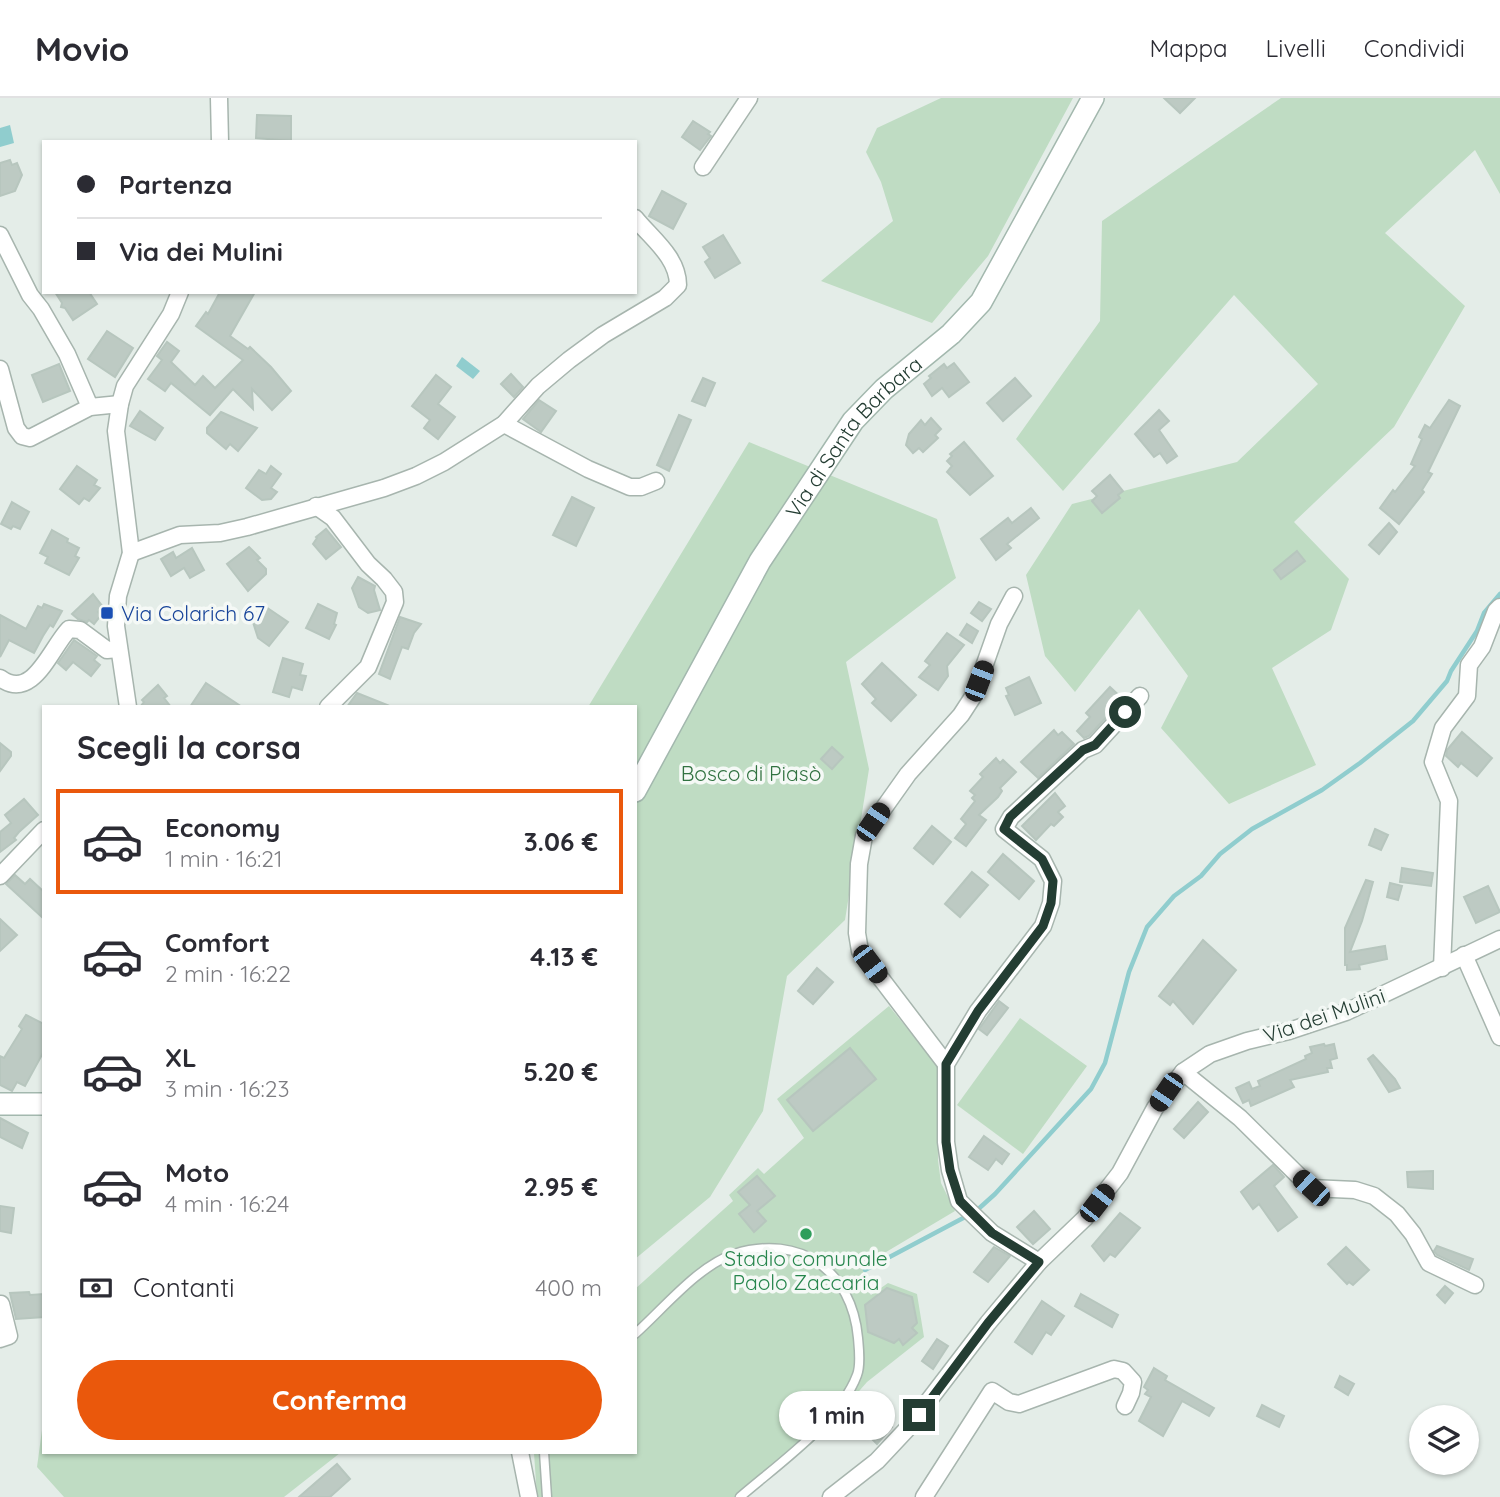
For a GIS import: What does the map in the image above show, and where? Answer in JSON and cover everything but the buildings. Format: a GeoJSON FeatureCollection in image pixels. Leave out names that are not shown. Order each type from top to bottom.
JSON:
{"type":"FeatureCollection","features":[{"type":"Feature","properties":{"kind":"street"},"geometry":{"type":"LineString","coordinates":[[219,98],[220,140]]}},
{"type":"Feature","properties":{"kind":"street"},"geometry":{"type":"LineString","coordinates":[[703,167],[749,98]]}},
{"type":"Feature","properties":{"kind":"street","name":"Via di Santa Barbara"},"geometry":{"type":"LineString","coordinates":[[637,787],[754,571],[853,421],[884,389],[951,334],[981,302],[1093,98]]}},
{"type":"Feature","properties":{"kind":"street"},"geometry":{"type":"LineString","coordinates":[[131,553],[180,535],[220,533],[384,488],[444,462],[504,424],[538,386],[559,368],[603,335],[665,298],[678,285],[678,274],[669,258],[637,220]]}},
{"type":"Feature","properties":{"kind":"street"},"geometry":{"type":"LineString","coordinates":[[0,235],[30,295],[67,354],[90,407]]}},
{"type":"Feature","properties":{"kind":"street"},"geometry":{"type":"LineString","coordinates":[[128,705],[116,626],[118,596],[131,553],[117,439],[120,404],[125,386],[171,314],[179,294]]}},
{"type":"Feature","properties":{"kind":"street"},"geometry":{"type":"LineString","coordinates":[[0,369],[16,428],[22,436],[30,438],[90,407],[120,404]]}},
{"type":"Feature","properties":{"kind":"street"},"geometry":{"type":"LineString","coordinates":[[504,424],[588,469],[630,487],[641,487],[656,481]]}},
{"type":"Feature","properties":{"kind":"street"},"geometry":{"type":"LineString","coordinates":[[316,506],[332,519],[368,564],[384,579],[394,592],[395,602],[368,667],[330,705]]}},
{"type":"Feature","properties":{"kind":"street"},"geometry":{"type":"LineString","coordinates":[[946,1064],[860,951],[857,933],[859,864],[864,836],[883,808],[908,774],[961,715],[974,695],[999,624],[1014,596]]}},
{"type":"Feature","properties":{"kind":"street"},"geometry":{"type":"LineString","coordinates":[[1442,968],[1449,801],[1433,762],[1443,728],[1467,696],[1469,665],[1482,647],[1500,607]]}},
{"type":"Feature","properties":{"kind":"street"},"geometry":{"type":"LineString","coordinates":[[0,678],[8,684],[19,686],[32,680],[69,629],[80,630],[107,650],[118,649]]}},
{"type":"Feature","properties":{"kind":"street"},"geometry":{"type":"LineString","coordinates":[[1039,1262],[992,1233],[975,1219],[960,1201],[950,1170],[946,1142],[946,1064],[978,1011],[1043,926],[1051,903],[1053,881],[1042,859],[1004,829],[1010,817],[1083,750],[1095,745],[1140,696]]}},
{"type":"Feature","properties":{"kind":"street"},"geometry":{"type":"LineString","coordinates":[[0,876],[42,832]]}},
{"type":"Feature","properties":{"kind":"street","name":"Via dei Mulini"},"geometry":{"type":"LineString","coordinates":[[831,1497],[877,1461],[907,1429],[988,1323],[1039,1262],[1085,1218],[1120,1173],[1155,1108],[1183,1072],[1210,1054],[1346,1012],[1500,939]]}},
{"type":"Feature","properties":{"kind":"street"},"geometry":{"type":"LineString","coordinates":[[1464,955],[1500,1037]]}},
{"type":"Feature","properties":{"kind":"street"},"geometry":{"type":"LineString","coordinates":[[1183,1072],[1240,1118],[1311,1188],[1355,1190],[1374,1196],[1397,1214],[1429,1263],[1475,1284]]}},
{"type":"Feature","properties":{"kind":"street"},"geometry":{"type":"LineString","coordinates":[[0,1104],[42,1104]]}},
{"type":"Feature","properties":{"kind":"street"},"geometry":{"type":"LineString","coordinates":[[0,1339],[9,1336],[1,1304]]}},
{"type":"Feature","properties":{"kind":"street"},"geometry":{"type":"LineString","coordinates":[[924,1497],[992,1391],[1009,1402],[1019,1404],[1114,1369],[1123,1371],[1133,1382],[1125,1406]]}},
{"type":"Feature","properties":{"kind":"street"},"geometry":{"type":"LineString","coordinates":[[520,1454],[529,1497]]}},
{"type":"Feature","properties":{"kind":"lane"},"geometry":{"type":"LineString","coordinates":[[637,1332],[709,1268],[733,1254],[755,1250],[790,1250],[812,1257],[832,1274],[848,1295],[856,1320],[859,1346],[858,1372],[848,1394],[815,1433],[740,1497]]}},
{"type":"Feature","properties":{"kind":"lane"},"geometry":{"type":"LineString","coordinates":[[544,1454],[547,1497]]}},
{"type":"Feature","properties":{"kind":"green space"},"geometry":{"type":"Polygon","coordinates":[[[941,98],[1073,98],[988,256],[932,323],[821,281],[893,221],[881,182],[866,152],[877,128],[941,98]]]}},
{"type":"Feature","properties":{"kind":"green space"},"geometry":{"type":"Polygon","coordinates":[[[1281,98],[1500,98],[1500,194],[1475,150],[1385,233],[1465,306],[1394,427],[1294,522],[1349,579],[1331,630],[1272,668],[1316,765],[1229,804],[1161,728],[1188,676],[1139,609],[1075,692],[1045,656],[1026,575],[1072,504],[1237,462],[1318,384],[1234,295],[1063,491],[1016,439],[1100,321],[1102,221],[1281,98]]]}},
{"type":"Feature","properties":{"kind":"green space","name":"Bosco di Piasò"},"geometry":{"type":"Polygon","coordinates":[[[749,442],[937,519],[956,578],[846,662],[869,769],[845,920],[787,976],[763,1111],[710,1197],[637,1257],[637,705],[589,705],[749,442]]]}},
{"type":"Feature","properties":{"kind":"green space","name":"Stadio comunale Paolo Zaccaria"},"geometry":{"type":"Polygon","coordinates":[[[889,1006],[937,1065],[938,1160],[941,1183],[955,1211],[876,1258],[857,1279],[871,1295],[888,1283],[917,1294],[924,1337],[867,1382],[819,1437],[747,1497],[537,1497],[534,1454],[637,1454],[637,1287],[733,1201],[729,1195],[758,1168],[764,1174],[804,1138],[777,1099],[889,1006]]]}},
{"type":"Feature","properties":{"kind":"green space"},"geometry":{"type":"Polygon","coordinates":[[[1020,1018],[1087,1066],[1023,1154],[957,1105],[1020,1018]]]}},
{"type":"Feature","properties":{"kind":"green space"},"geometry":{"type":"Polygon","coordinates":[[[42,1430],[42,1454],[339,1454],[284,1497],[64,1497],[37,1467],[42,1430]]]}},
{"type":"Feature","properties":{"kind":"water"},"geometry":{"type":"Polygon","coordinates":[[[10,125],[14,143],[0,147],[0,128],[10,125]]]}},
{"type":"Feature","properties":{"kind":"water"},"geometry":{"type":"Polygon","coordinates":[[[462,357],[480,371],[473,379],[456,366],[462,357]]]}},
{"type":"Feature","properties":{"kind":"waterway"},"geometry":{"type":"LineString","coordinates":[[975,1212],[995,1194],[1091,1089],[1105,1063],[1129,972],[1147,927],[1174,896],[1201,876],[1220,854],[1252,829],[1322,790],[1413,721],[1447,681],[1477,631],[1484,613],[1500,594]]}},
{"type":"Feature","properties":{"kind":"waterway"},"geometry":{"type":"LineString","coordinates":[[865,1270],[967,1216]]}},
{"type":"Feature","properties":{"kind":"place","name":"Via Colarich 67"},"geometry":{"type":"Point","coordinates":[107,613]}},
{"type":"Feature","properties":{"kind":"place","name":"Stadio comunale Paolo Zaccaria"},"geometry":{"type":"Point","coordinates":[806,1234]}},
{"type":"Feature","properties":{"kind":"route"},"geometry":{"type":"LineString","coordinates":[[919,1415],[988,1323],[1039,1262],[992,1233],[975,1219],[960,1201],[950,1170],[946,1142],[946,1064],[978,1011],[1043,926],[1051,903],[1053,881],[1042,859],[1004,829],[1010,817],[1083,750],[1095,745],[1125,712]]}}]}
